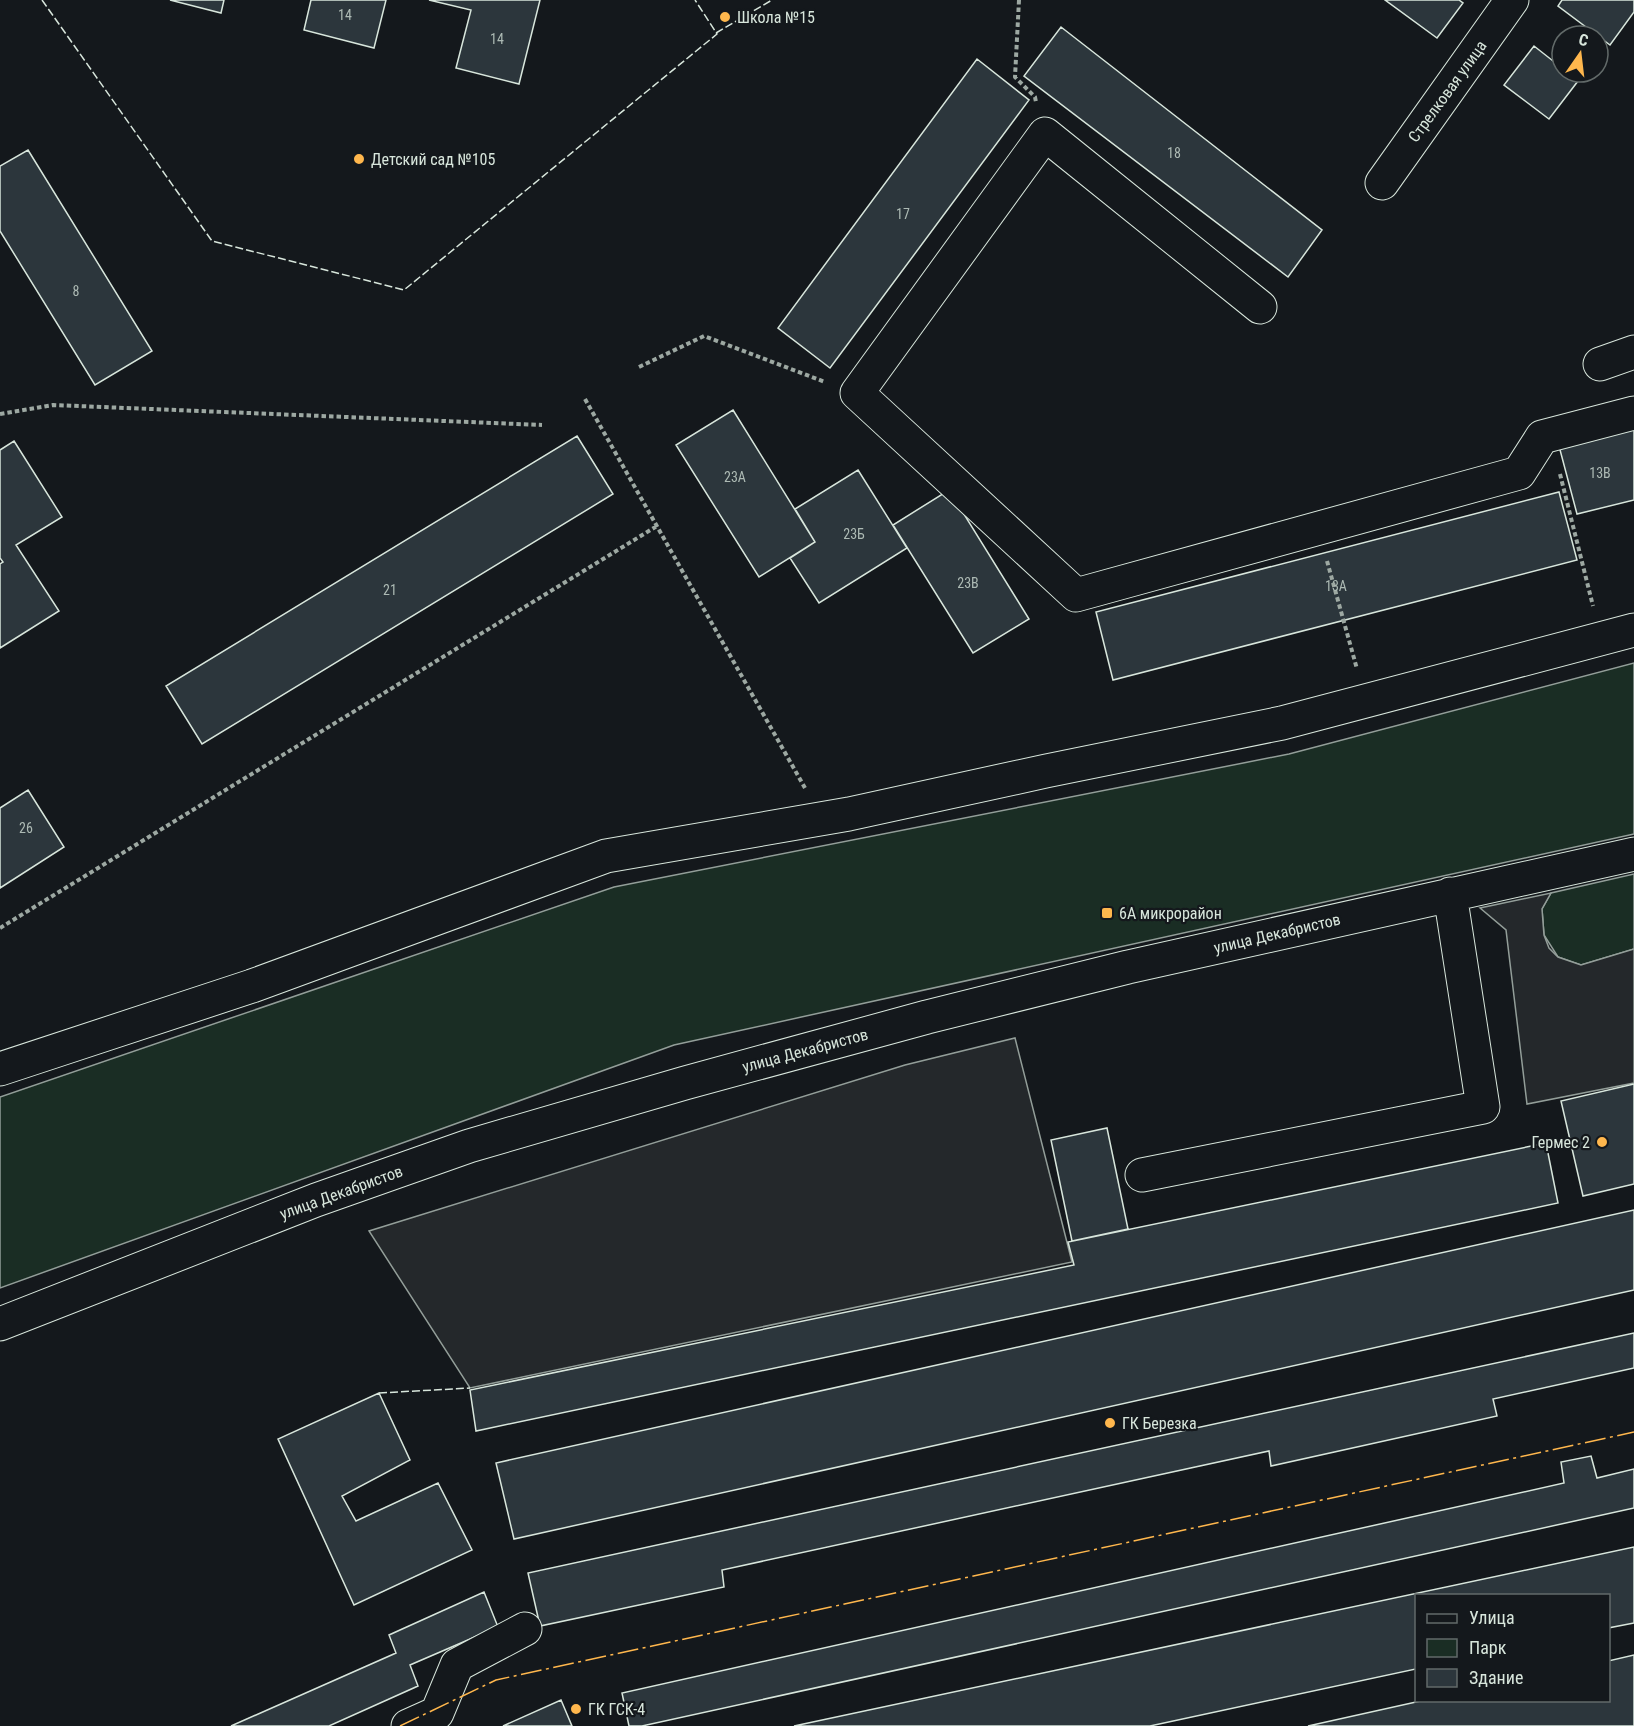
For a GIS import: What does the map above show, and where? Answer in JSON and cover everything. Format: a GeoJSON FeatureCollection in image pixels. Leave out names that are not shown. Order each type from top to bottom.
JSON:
{"type":"FeatureCollection","features":[{"type":"Feature","properties":{"kind":"street","name":"Стрелковая улица"},"geometry":{"type":"LineString","coordinates":[[1382,183],[1512,0]]}},
{"type":"Feature","properties":{"kind":"street"},"geometry":{"type":"LineString","coordinates":[[1260,307],[1045,134],[857,393],[1076,595],[1520,473],[1542,437],[1634,413]]}},
{"type":"Feature","properties":{"kind":"street"},"geometry":{"type":"LineString","coordinates":[[1600,364],[1634,352]]}},
{"type":"Feature","properties":{"kind":"street"},"geometry":{"type":"LineString","coordinates":[[0,1069],[252,986],[606,856],[849,814],[1282,723],[1634,630]]}},
{"type":"Feature","properties":{"kind":"street","name":"улица Декабристов"},"geometry":{"type":"LineString","coordinates":[[0,1324],[316,1200],[469,1146],[685,1083],[927,1017],[1128,967],[1634,854]]}},
{"type":"Feature","properties":{"kind":"street"},"geometry":{"type":"LineString","coordinates":[[1142,1175],[1483,1107],[1449,894]]}},
{"type":"Feature","properties":{"kind":"street"},"geometry":{"type":"LineString","coordinates":[[408,1726],[437,1713],[457,1665],[525,1629]]}},
{"type":"Feature","properties":{"kind":"path"},"geometry":{"type":"LineString","coordinates":[[1019,0],[1015,77],[1035,97],[1045,134]]}},
{"type":"Feature","properties":{"kind":"path"},"geometry":{"type":"LineString","coordinates":[[639,367],[704,336],[857,393]]}},
{"type":"Feature","properties":{"kind":"path"},"geometry":{"type":"LineString","coordinates":[[585,399],[809,795]]}},
{"type":"Feature","properties":{"kind":"path"},"geometry":{"type":"LineString","coordinates":[[0,414],[53,405],[542,424]]}},
{"type":"Feature","properties":{"kind":"path"},"geometry":{"type":"LineString","coordinates":[[1550,435],[1593,607]]}},
{"type":"Feature","properties":{"kind":"path"},"geometry":{"type":"LineString","coordinates":[[0,928],[657,526]]}},
{"type":"Feature","properties":{"kind":"path"},"geometry":{"type":"LineString","coordinates":[[1318,528],[1360,680]]}},
{"type":"Feature","properties":{"kind":"green space"},"geometry":{"type":"Polygon","coordinates":[[[1634,663],[1634,834],[674,1045],[0,1288],[0,1097],[614,887],[1289,754],[1634,663]]]}},
{"type":"Feature","properties":{"kind":"green space"},"geometry":{"type":"Polygon","coordinates":[[[1634,874],[1634,949],[1581,965],[1558,957],[1544,935],[1542,909],[1551,893],[1634,874]]]}},
{"type":"Feature","properties":{"kind":"shaded area"},"geometry":{"type":"Polygon","coordinates":[[[1551,893],[1542,909],[1544,935],[1549,948],[1558,957],[1581,965],[1634,949],[1634,1083],[1527,1104],[1506,930],[1480,908],[1551,893]]]}},
{"type":"Feature","properties":{"kind":"shaded area"},"geometry":{"type":"Polygon","coordinates":[[[1015,1038],[1072,1262],[470,1388],[369,1231],[905,1065],[1015,1038]]]}},
{"type":"Feature","properties":{"kind":"building"},"geometry":{"type":"Polygon","coordinates":[[[170,0],[224,0],[221,13],[170,0]]]}},
{"type":"Feature","properties":{"kind":"building"},"geometry":{"type":"Polygon","coordinates":[[[311,0],[386,0],[374,48],[304,30],[311,0]]]}},
{"type":"Feature","properties":{"kind":"building"},"geometry":{"type":"Polygon","coordinates":[[[429,0],[540,0],[519,84],[456,68],[471,10],[429,0]]]}},
{"type":"Feature","properties":{"kind":"building"},"geometry":{"type":"Polygon","coordinates":[[[1385,0],[1459,0],[1463,3],[1437,38],[1385,0]]]}},
{"type":"Feature","properties":{"kind":"building"},"geometry":{"type":"Polygon","coordinates":[[[1562,0],[1634,0],[1634,12],[1610,45],[1610,24],[1582,24],[1558,6],[1562,0]]]}},
{"type":"Feature","properties":{"kind":"building"},"geometry":{"type":"Polygon","coordinates":[[[1061,27],[1322,230],[1288,277],[1024,76],[1061,27]]]}},
{"type":"Feature","properties":{"kind":"building"},"geometry":{"type":"Polygon","coordinates":[[[1534,46],[1550,59],[1550,84],[1576,84],[1549,119],[1504,85],[1534,46]]]}},
{"type":"Feature","properties":{"kind":"building"},"geometry":{"type":"Polygon","coordinates":[[[977,59],[1029,100],[830,368],[778,328],[977,59]]]}},
{"type":"Feature","properties":{"kind":"building"},"geometry":{"type":"Polygon","coordinates":[[[28,150],[152,351],[95,385],[0,231],[0,166],[28,150]]]}},
{"type":"Feature","properties":{"kind":"building"},"geometry":{"type":"Polygon","coordinates":[[[733,410],[815,542],[759,577],[676,445],[733,410]]]}},
{"type":"Feature","properties":{"kind":"building"},"geometry":{"type":"Polygon","coordinates":[[[1634,427],[1634,500],[1577,514],[1559,446],[1634,427]]]}},
{"type":"Feature","properties":{"kind":"building"},"geometry":{"type":"Polygon","coordinates":[[[577,436],[613,494],[202,744],[166,686],[577,436]]]}},
{"type":"Feature","properties":{"kind":"building"},"geometry":{"type":"Polygon","coordinates":[[[14,441],[62,517],[16,545],[59,611],[0,648],[0,564],[3,562],[0,558],[0,450],[14,441]]]}},
{"type":"Feature","properties":{"kind":"building"},"geometry":{"type":"Polygon","coordinates":[[[858,470],[907,548],[819,603],[790,558],[815,542],[795,509],[858,470]]]}},
{"type":"Feature","properties":{"kind":"building"},"geometry":{"type":"Polygon","coordinates":[[[949,490],[1029,619],[973,653],[893,525],[949,490]]]}},
{"type":"Feature","properties":{"kind":"building"},"geometry":{"type":"Polygon","coordinates":[[[1559,492],[1577,560],[1113,680],[1096,612],[1559,492]]]}},
{"type":"Feature","properties":{"kind":"building"},"geometry":{"type":"Polygon","coordinates":[[[28,790],[64,847],[0,888],[0,808],[28,790]]]}},
{"type":"Feature","properties":{"kind":"building","name":"Гермес 2"},"geometry":{"type":"Polygon","coordinates":[[[1634,1084],[1634,1184],[1583,1196],[1561,1101],[1634,1084]]]}},
{"type":"Feature","properties":{"kind":"building"},"geometry":{"type":"Polygon","coordinates":[[[1107,1128],[1128,1229],[1072,1241],[1051,1140],[1107,1128]]]}},
{"type":"Feature","properties":{"kind":"building"},"geometry":{"type":"Polygon","coordinates":[[[1546,1143],[1558,1203],[476,1431],[470,1390],[1074,1265],[1068,1242],[1546,1143]]]}},
{"type":"Feature","properties":{"kind":"building"},"geometry":{"type":"Polygon","coordinates":[[[1634,1210],[1634,1290],[514,1539],[496,1463],[1634,1210]]]}},
{"type":"Feature","properties":{"kind":"building"},"geometry":{"type":"Polygon","coordinates":[[[1634,1333],[1634,1368],[1493,1399],[1497,1416],[1271,1466],[1269,1451],[722,1570],[724,1587],[540,1626],[528,1573],[1634,1333]]]}},
{"type":"Feature","properties":{"kind":"building"},"geometry":{"type":"Polygon","coordinates":[[[379,1393],[410,1460],[342,1496],[356,1521],[438,1483],[472,1550],[354,1605],[278,1439],[379,1393]]]}},
{"type":"Feature","properties":{"kind":"building"},"geometry":{"type":"Polygon","coordinates":[[[1591,1456],[1597,1478],[1634,1469],[1634,1508],[642,1726],[629,1726],[622,1693],[1564,1483],[1561,1462],[1591,1456]]]}},
{"type":"Feature","properties":{"kind":"building"},"geometry":{"type":"Polygon","coordinates":[[[1634,1547],[1634,1623],[1610,1628],[1610,1594],[1415,1594],[1415,1669],[1150,1726],[794,1726],[1634,1547]]]}},
{"type":"Feature","properties":{"kind":"building"},"geometry":{"type":"Polygon","coordinates":[[[484,1592],[498,1627],[410,1665],[418,1686],[329,1726],[231,1726],[396,1653],[389,1635],[484,1592]]]}},
{"type":"Feature","properties":{"kind":"building"},"geometry":{"type":"Polygon","coordinates":[[[1634,1655],[1634,1726],[1308,1726],[1416,1702],[1610,1702],[1610,1661],[1634,1655]]]}},
{"type":"Feature","properties":{"kind":"building"},"geometry":{"type":"Polygon","coordinates":[[[561,1700],[572,1726],[503,1726],[561,1700]]]}},
{"type":"Feature","properties":{"kind":"fence"},"geometry":{"type":"LineString","coordinates":[[42,0],[212,241],[404,290],[717,34],[695,0]]}},
{"type":"Feature","properties":{"kind":"fence"},"geometry":{"type":"LineString","coordinates":[[716,33],[772,0]]}},
{"type":"Feature","properties":{"kind":"fence"},"geometry":{"type":"LineString","coordinates":[[379,1393],[470,1388]]}},
{"type":"Feature","properties":{"kind":"power"},"geometry":{"type":"LineString","coordinates":[[400,1726],[496,1680],[1634,1432]]}},
{"type":"Feature","properties":{"kind":"place","name":"Школа №15"},"geometry":{"type":"Point","coordinates":[725,17]}},
{"type":"Feature","properties":{"kind":"place","name":"Детский сад №105"},"geometry":{"type":"Point","coordinates":[359,159]}},
{"type":"Feature","properties":{"kind":"place","name":"6А микрорайон"},"geometry":{"type":"Point","coordinates":[1107,913]}},
{"type":"Feature","properties":{"kind":"place","name":"Гермес 2"},"geometry":{"type":"Point","coordinates":[1602,1142]}},
{"type":"Feature","properties":{"kind":"place","name":"ГК Березка"},"geometry":{"type":"Point","coordinates":[1110,1423]}},
{"type":"Feature","properties":{"kind":"place","name":"ГК ГСК-4"},"geometry":{"type":"Point","coordinates":[576,1709]}}]}
